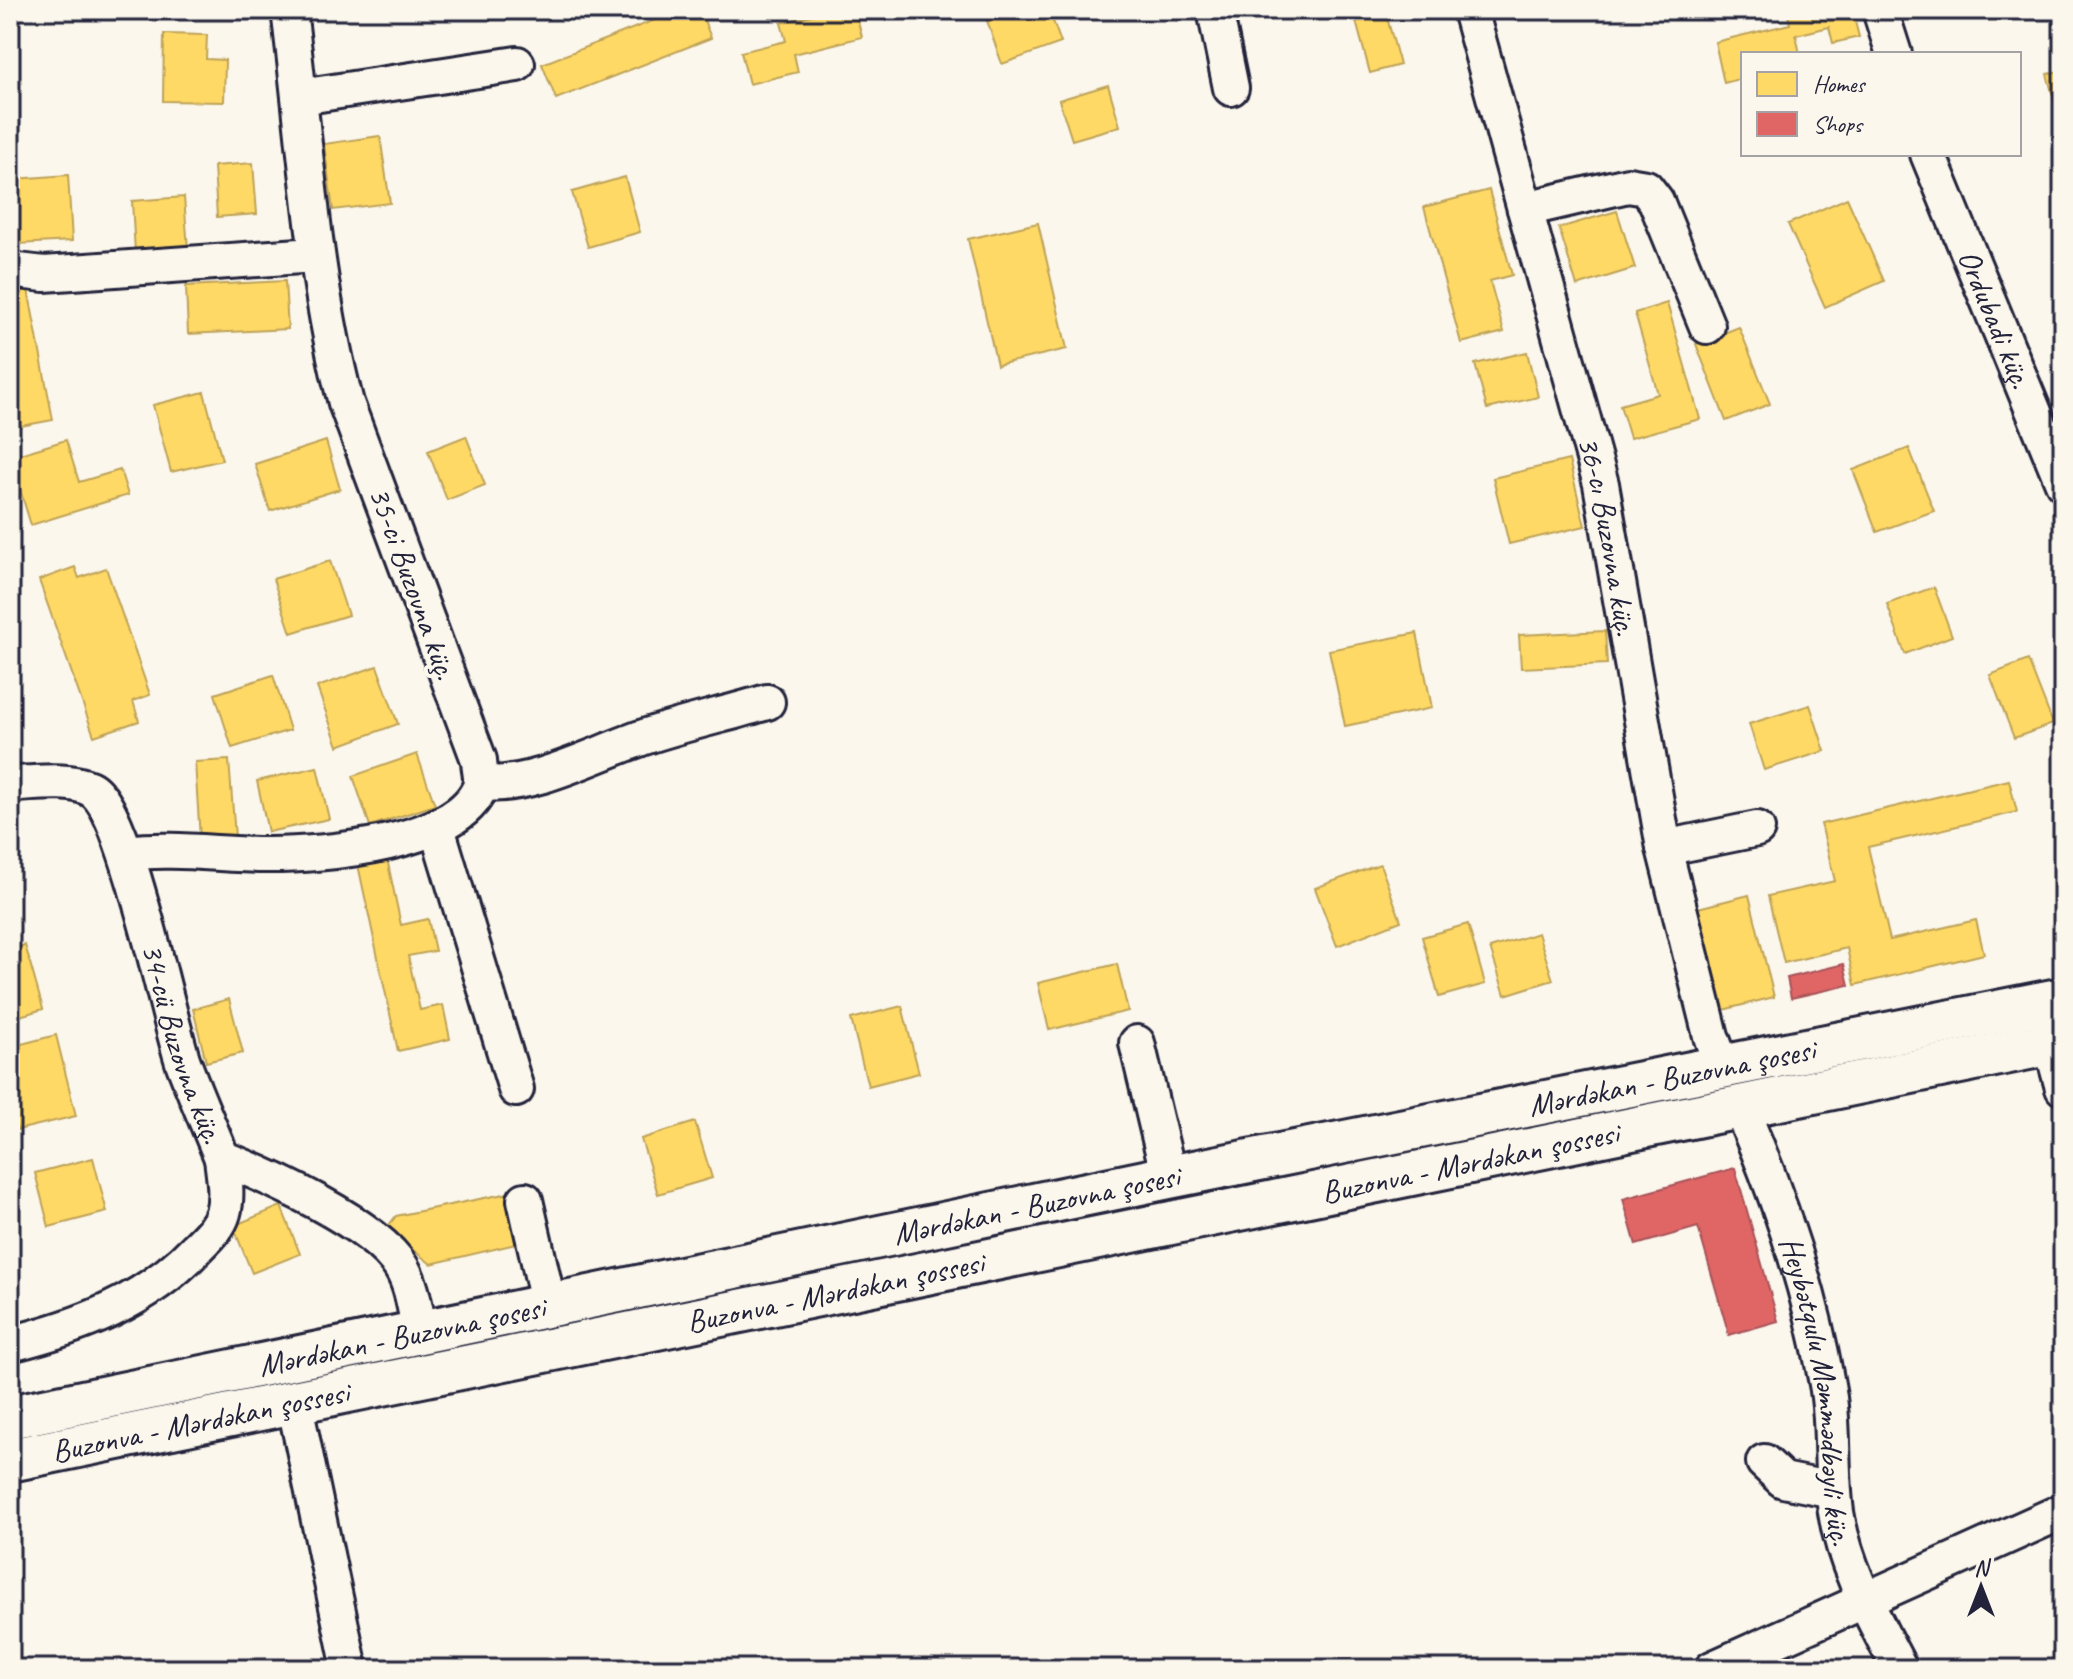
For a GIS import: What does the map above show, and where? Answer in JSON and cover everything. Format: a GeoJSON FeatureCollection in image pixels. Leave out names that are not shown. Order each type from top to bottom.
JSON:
{"type":"FeatureCollection","features":[{"type":"Feature","properties":{"kind":"main road","name":"Mərdəkan - Buzovna şosesi"},"geometry":{"type":"LineString","coordinates":[[10,1417],[1169,1177],[2063,999]]}},
{"type":"Feature","properties":{"kind":"main road","name":"Mərdəkan - Buzovna şosesi"},"geometry":{"type":"LineString","coordinates":[[1659,1123],[2057,1042]]}},
{"type":"Feature","properties":{"kind":"main road"},"geometry":{"type":"LineString","coordinates":[[1722,1067],[1740,1107]]}},
{"type":"Feature","properties":{"kind":"main road","name":"Buzonva - Mərdəkan şossesi"},"geometry":{"type":"LineString","coordinates":[[10,1460],[1659,1123]]}},
{"type":"Feature","properties":{"kind":"street","name":"35-ci Buzovna küç."},"geometry":{"type":"LineString","coordinates":[[289,10],[315,255],[332,348],[346,403],[479,760],[481,784]]}},
{"type":"Feature","properties":{"kind":"street"},"geometry":{"type":"LineString","coordinates":[[1215,10],[1231,88]]}},
{"type":"Feature","properties":{"kind":"street","name":"36-cı Buzovna küç."},"geometry":{"type":"LineString","coordinates":[[1470,10],[1601,484],[1664,848],[1711,1036],[1722,1067]]}},
{"type":"Feature","properties":{"kind":"street"},"geometry":{"type":"LineString","coordinates":[[1880,10],[1893,52]]}},
{"type":"Feature","properties":{"kind":"street"},"geometry":{"type":"LineString","coordinates":[[300,97],[517,64]]}},
{"type":"Feature","properties":{"kind":"street","name":"Ordubadi küç."},"geometry":{"type":"LineString","coordinates":[[1929,156],[2063,483]]}},
{"type":"Feature","properties":{"kind":"street"},"geometry":{"type":"LineString","coordinates":[[1525,209],[1628,185],[1646,188],[1656,201],[1707,326]]}},
{"type":"Feature","properties":{"kind":"street"},"geometry":{"type":"LineString","coordinates":[[10,270],[44,274],[315,255]]}},
{"type":"Feature","properties":{"kind":"street"},"geometry":{"type":"LineString","coordinates":[[126,853],[162,849],[300,854],[393,840],[437,828],[468,804],[481,784],[503,785],[530,779],[648,736],[767,702]]}},
{"type":"Feature","properties":{"kind":"street","name":"34-cü Buzovna küç."},"geometry":{"type":"LineString","coordinates":[[10,784],[70,784],[90,788],[104,800],[126,853],[183,1061],[222,1158],[298,1189],[385,1248],[408,1280],[420,1332]]}},
{"type":"Feature","properties":{"kind":"street"},"geometry":{"type":"LineString","coordinates":[[437,828],[516,1089]]}},
{"type":"Feature","properties":{"kind":"street"},"geometry":{"type":"LineString","coordinates":[[1664,848],[1757,829]]}},
{"type":"Feature","properties":{"kind":"street"},"geometry":{"type":"LineString","coordinates":[[2057,1042],[2063,1088]]}},
{"type":"Feature","properties":{"kind":"street"},"geometry":{"type":"LineString","coordinates":[[1137,1043],[1169,1177]]}},
{"type":"Feature","properties":{"kind":"street","name":"Heybətqulu Məmmədbəyli küç."},"geometry":{"type":"LineString","coordinates":[[1740,1107],[1768,1170],[1818,1341],[1832,1409],[1833,1490],[1841,1536],[1864,1601],[1900,1669]]}},
{"type":"Feature","properties":{"kind":"street"},"geometry":{"type":"LineString","coordinates":[[10,1344],[90,1321],[128,1303],[162,1281],[214,1230],[223,1216],[226,1200],[222,1158]]}},
{"type":"Feature","properties":{"kind":"street"},"geometry":{"type":"LineString","coordinates":[[525,1200],[549,1306]]}},
{"type":"Feature","properties":{"kind":"street"},"geometry":{"type":"LineString","coordinates":[[294,1401],[350,1669]]}},
{"type":"Feature","properties":{"kind":"street"},"geometry":{"type":"LineString","coordinates":[[1764,1462],[1783,1480],[1833,1490]]}},
{"type":"Feature","properties":{"kind":"street"},"geometry":{"type":"LineString","coordinates":[[1712,1669],[2063,1511]]}},
{"type":"Feature","properties":{"kind":"building: Homes"},"geometry":{"type":"Polygon","coordinates":[[[680,10],[700,10],[711,38],[556,99],[542,64],[680,10]]]}},
{"type":"Feature","properties":{"kind":"building: Homes"},"geometry":{"type":"Polygon","coordinates":[[[831,10],[855,10],[862,37],[794,54],[798,72],[749,84],[741,52],[786,41],[781,23],[831,10]]]}},
{"type":"Feature","properties":{"kind":"building: Homes"},"geometry":{"type":"Polygon","coordinates":[[[1049,10],[1061,43],[1002,64],[984,12],[1049,10]]]}},
{"type":"Feature","properties":{"kind":"building: Homes"},"geometry":{"type":"Polygon","coordinates":[[[1353,10],[1401,10],[1386,14],[1400,65],[1370,73],[1353,10]]]}},
{"type":"Feature","properties":{"kind":"building: Homes"},"geometry":{"type":"Polygon","coordinates":[[[1787,10],[1852,10],[1859,37],[1833,43],[1829,27],[1796,35],[1800,52],[1741,52],[1741,79],[1724,83],[1715,42],[1790,24],[1787,10]]]}},
{"type":"Feature","properties":{"kind":"building: Homes"},"geometry":{"type":"Polygon","coordinates":[[[164,34],[207,35],[206,59],[225,60],[224,102],[163,101],[164,34]]]}},
{"type":"Feature","properties":{"kind":"building: Homes"},"geometry":{"type":"Polygon","coordinates":[[[2063,70],[2063,132],[2047,74],[2063,70]]]}},
{"type":"Feature","properties":{"kind":"building: Homes"},"geometry":{"type":"Polygon","coordinates":[[[1108,85],[1120,126],[1072,140],[1059,100],[1108,85]]]}},
{"type":"Feature","properties":{"kind":"building: Homes"},"geometry":{"type":"Polygon","coordinates":[[[380,136],[390,203],[333,210],[324,144],[380,136]]]}},
{"type":"Feature","properties":{"kind":"building: Homes"},"geometry":{"type":"Polygon","coordinates":[[[253,163],[257,214],[217,217],[214,166],[253,163]]]}},
{"type":"Feature","properties":{"kind":"building: Homes"},"geometry":{"type":"Polygon","coordinates":[[[68,175],[72,241],[18,244],[15,179],[68,175]]]}},
{"type":"Feature","properties":{"kind":"building: Homes"},"geometry":{"type":"Polygon","coordinates":[[[625,177],[640,232],[588,247],[572,192],[625,177]]]}},
{"type":"Feature","properties":{"kind":"building: Homes"},"geometry":{"type":"Polygon","coordinates":[[[1489,190],[1512,275],[1490,281],[1504,332],[1461,343],[1424,207],[1489,190]]]}},
{"type":"Feature","properties":{"kind":"building: Homes"},"geometry":{"type":"Polygon","coordinates":[[[184,197],[188,249],[135,253],[132,201],[184,197]]]}},
{"type":"Feature","properties":{"kind":"building: Homes"},"geometry":{"type":"Polygon","coordinates":[[[1847,198],[1884,281],[1825,307],[1788,224],[1847,198]]]}},
{"type":"Feature","properties":{"kind":"building: Homes"},"geometry":{"type":"Polygon","coordinates":[[[1617,211],[1635,268],[1577,286],[1559,228],[1617,211]]]}},
{"type":"Feature","properties":{"kind":"building: Homes"},"geometry":{"type":"Polygon","coordinates":[[[1038,223],[1067,349],[997,365],[968,239],[1038,223]]]}},
{"type":"Feature","properties":{"kind":"building: Homes"},"geometry":{"type":"Polygon","coordinates":[[[285,281],[288,329],[188,334],[186,286],[285,281]]]}},
{"type":"Feature","properties":{"kind":"building: Homes"},"geometry":{"type":"Polygon","coordinates":[[[27,284],[53,420],[10,428],[10,287],[27,284]]]}},
{"type":"Feature","properties":{"kind":"building: Homes"},"geometry":{"type":"Polygon","coordinates":[[[1667,303],[1700,419],[1630,438],[1620,405],[1658,394],[1635,313],[1667,303]]]}},
{"type":"Feature","properties":{"kind":"building: Homes"},"geometry":{"type":"Polygon","coordinates":[[[1739,327],[1770,404],[1726,421],[1696,344],[1739,327]]]}},
{"type":"Feature","properties":{"kind":"building: Homes"},"geometry":{"type":"Polygon","coordinates":[[[1527,352],[1538,397],[1487,409],[1475,364],[1527,352]]]}},
{"type":"Feature","properties":{"kind":"building: Homes"},"geometry":{"type":"Polygon","coordinates":[[[204,392],[222,460],[171,472],[153,405],[204,392]]]}},
{"type":"Feature","properties":{"kind":"building: Homes"},"geometry":{"type":"Polygon","coordinates":[[[466,436],[485,485],[447,500],[428,451],[466,436]]]}},
{"type":"Feature","properties":{"kind":"building: Homes"},"geometry":{"type":"Polygon","coordinates":[[[66,440],[79,482],[120,470],[128,495],[31,525],[10,457],[66,440]]]}},
{"type":"Feature","properties":{"kind":"building: Homes"},"geometry":{"type":"Polygon","coordinates":[[[326,441],[340,489],[270,511],[255,464],[326,441]]]}},
{"type":"Feature","properties":{"kind":"building: Homes"},"geometry":{"type":"Polygon","coordinates":[[[1909,448],[1934,511],[1877,532],[1853,470],[1909,448]]]}},
{"type":"Feature","properties":{"kind":"building: Homes"},"geometry":{"type":"Polygon","coordinates":[[[1569,460],[1585,526],[1509,544],[1493,478],[1569,460]]]}},
{"type":"Feature","properties":{"kind":"building: Homes"},"geometry":{"type":"Polygon","coordinates":[[[330,561],[348,615],[291,633],[273,579],[330,561]]]}},
{"type":"Feature","properties":{"kind":"building: Homes"},"geometry":{"type":"Polygon","coordinates":[[[75,567],[79,578],[106,568],[150,695],[133,701],[139,721],[94,736],[39,580],[75,567]]]}},
{"type":"Feature","properties":{"kind":"building: Homes"},"geometry":{"type":"Polygon","coordinates":[[[1934,587],[1952,636],[1905,654],[1887,604],[1934,587]]]}},
{"type":"Feature","properties":{"kind":"building: Homes"},"geometry":{"type":"Polygon","coordinates":[[[1605,631],[1607,664],[1521,668],[1519,635],[1605,631]]]}},
{"type":"Feature","properties":{"kind":"building: Homes"},"geometry":{"type":"Polygon","coordinates":[[[1417,633],[1432,708],[1345,726],[1329,650],[1417,633]]]}},
{"type":"Feature","properties":{"kind":"building: Homes"},"geometry":{"type":"Polygon","coordinates":[[[2028,660],[2053,724],[2014,738],[1990,675],[2028,660]]]}},
{"type":"Feature","properties":{"kind":"building: Homes"},"geometry":{"type":"Polygon","coordinates":[[[377,666],[398,724],[338,746],[317,687],[377,666]]]}},
{"type":"Feature","properties":{"kind":"building: Homes"},"geometry":{"type":"Polygon","coordinates":[[[273,675],[290,730],[232,748],[215,694],[273,675]]]}},
{"type":"Feature","properties":{"kind":"building: Homes"},"geometry":{"type":"Polygon","coordinates":[[[1810,705],[1825,751],[1764,770],[1749,724],[1810,705]]]}},
{"type":"Feature","properties":{"kind":"building: Homes"},"geometry":{"type":"Polygon","coordinates":[[[417,754],[435,805],[370,826],[353,776],[417,754]]]}},
{"type":"Feature","properties":{"kind":"building: Homes"},"geometry":{"type":"Polygon","coordinates":[[[229,760],[235,837],[200,839],[195,762],[229,760]]]}},
{"type":"Feature","properties":{"kind":"building: Homes"},"geometry":{"type":"Polygon","coordinates":[[[317,767],[329,819],[268,832],[257,781],[317,767]]]}},
{"type":"Feature","properties":{"kind":"building: Homes"},"geometry":{"type":"Polygon","coordinates":[[[2009,780],[2017,812],[1868,847],[1890,940],[1976,920],[1984,954],[1855,985],[1847,948],[1784,963],[1768,896],[1835,881],[1821,824],[2009,780]]]}},
{"type":"Feature","properties":{"kind":"building: Homes"},"geometry":{"type":"Polygon","coordinates":[[[386,854],[401,925],[428,919],[435,951],[408,956],[420,1010],[443,1005],[450,1039],[398,1051],[357,860],[386,854]]]}},
{"type":"Feature","properties":{"kind":"building: Homes"},"geometry":{"type":"Polygon","coordinates":[[[1380,864],[1401,921],[1337,946],[1315,888],[1380,864]]]}},
{"type":"Feature","properties":{"kind":"building: Homes"},"geometry":{"type":"Polygon","coordinates":[[[1749,895],[1774,997],[1719,1011],[1694,909],[1749,895]]]}},
{"type":"Feature","properties":{"kind":"building: Homes"},"geometry":{"type":"Polygon","coordinates":[[[1468,924],[1485,984],[1439,997],[1422,937],[1468,924]]]}},
{"type":"Feature","properties":{"kind":"building: Homes"},"geometry":{"type":"Polygon","coordinates":[[[1538,933],[1553,980],[1505,995],[1490,948],[1538,933]]]}},
{"type":"Feature","properties":{"kind":"building: Homes"},"geometry":{"type":"Polygon","coordinates":[[[25,945],[43,1009],[10,1019],[10,950],[25,945]]]}},
{"type":"Feature","properties":{"kind":"building: Homes"},"geometry":{"type":"Polygon","coordinates":[[[1117,964],[1128,1011],[1049,1030],[1038,983],[1117,964]]]}},
{"type":"Feature","properties":{"kind":"building: Homes"},"geometry":{"type":"Polygon","coordinates":[[[229,999],[243,1053],[206,1062],[193,1009],[229,999]]]}},
{"type":"Feature","properties":{"kind":"building: Homes"},"geometry":{"type":"Polygon","coordinates":[[[902,1006],[919,1073],[868,1086],[851,1019],[902,1006]]]}},
{"type":"Feature","properties":{"kind":"building: Homes"},"geometry":{"type":"Polygon","coordinates":[[[56,1035],[76,1116],[17,1130],[10,1103],[10,1047],[56,1035]]]}},
{"type":"Feature","properties":{"kind":"building: Homes"},"geometry":{"type":"Polygon","coordinates":[[[695,1122],[712,1178],[658,1194],[641,1139],[695,1122]]]}},
{"type":"Feature","properties":{"kind":"building: Homes"},"geometry":{"type":"Polygon","coordinates":[[[93,1158],[107,1212],[49,1227],[35,1173],[93,1158]]]}},
{"type":"Feature","properties":{"kind":"building: Homes"},"geometry":{"type":"Polygon","coordinates":[[[509,1193],[520,1243],[431,1264],[386,1229],[396,1216],[509,1193]]]}},
{"type":"Feature","properties":{"kind":"building: Homes"},"geometry":{"type":"Polygon","coordinates":[[[281,1206],[300,1254],[252,1273],[233,1226],[281,1206]]]}},
{"type":"Feature","properties":{"kind":"building: Shops"},"geometry":{"type":"Polygon","coordinates":[[[1844,964],[1849,985],[1791,998],[1787,978],[1844,964]]]}},
{"type":"Feature","properties":{"kind":"building: Shops"},"geometry":{"type":"Polygon","coordinates":[[[1735,1168],[1778,1321],[1729,1335],[1698,1227],[1636,1245],[1623,1199],[1735,1168]]]}}]}
